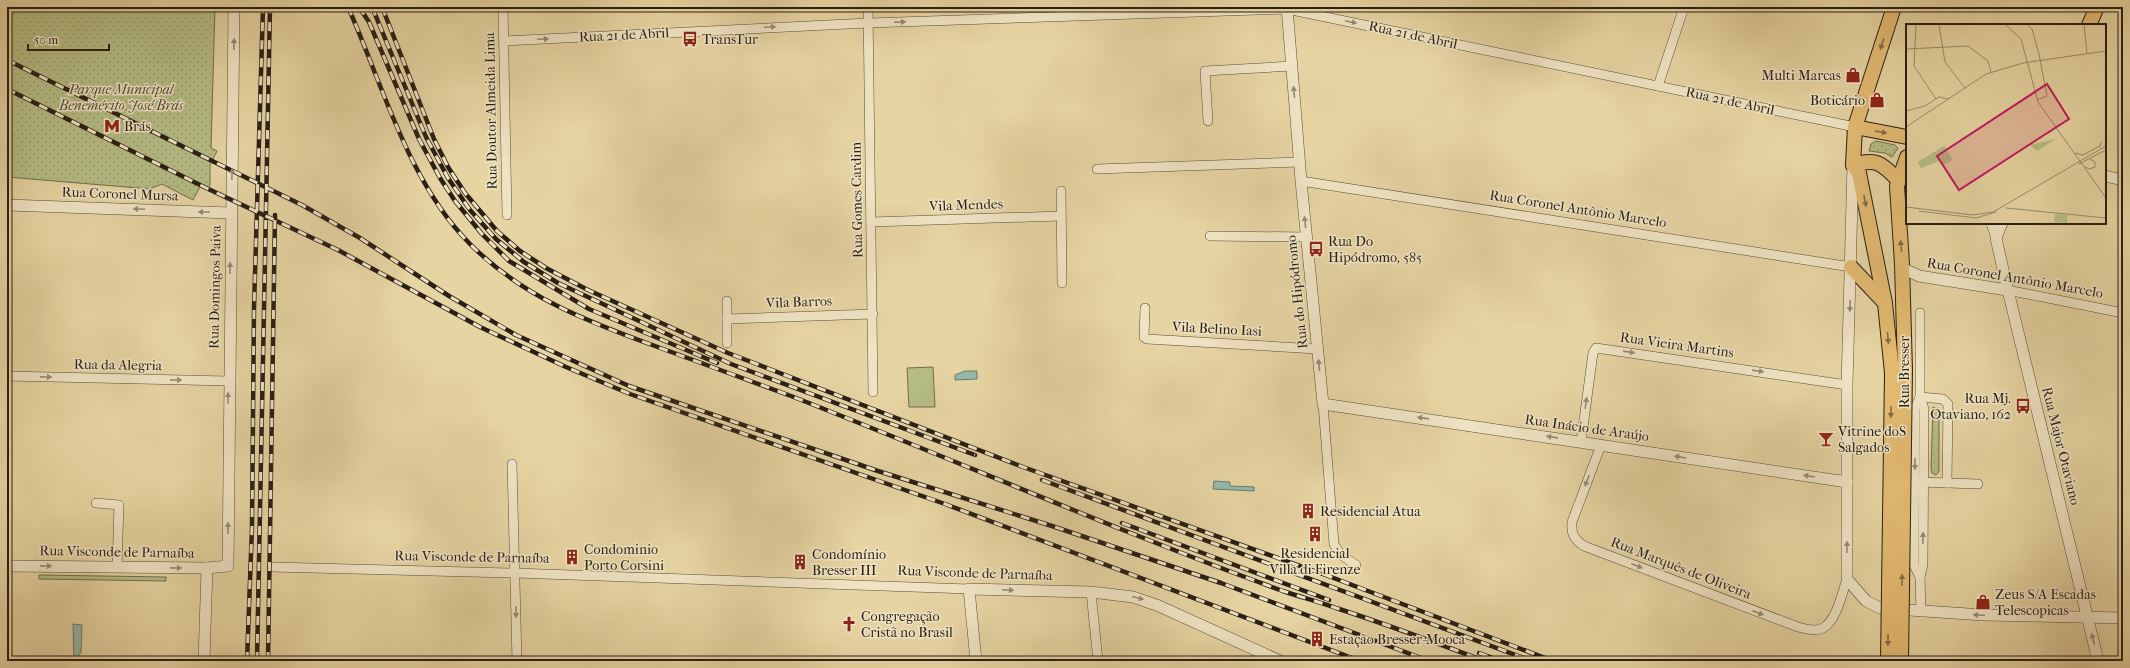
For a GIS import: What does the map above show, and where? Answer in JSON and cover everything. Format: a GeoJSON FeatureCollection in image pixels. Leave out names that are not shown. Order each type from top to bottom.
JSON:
{"type":"FeatureCollection","features":[{"type":"Feature","properties":{"kind":"main road"},"geometry":{"type":"LineString","coordinates":[[1894,7],[1855,127],[1852,165],[1868,161],[1876,162],[1887,168],[1898,180]]}},
{"type":"Feature","properties":{"kind":"main road"},"geometry":{"type":"LineString","coordinates":[[2089,24],[2097,7]]}},
{"type":"Feature","properties":{"kind":"main road","name":"Rua 21 de Abril"},"geometry":{"type":"LineString","coordinates":[[1855,127],[1906,137]]}},
{"type":"Feature","properties":{"kind":"main road","name":"Rua Bresser"},"geometry":{"type":"LineString","coordinates":[[1888,661],[1898,372],[1903,285],[1898,180],[1906,160]]}},
{"type":"Feature","properties":{"kind":"main road","name":"Rua Bresser"},"geometry":{"type":"LineString","coordinates":[[1852,165],[1859,173],[1898,372],[1901,661]]}},
{"type":"Feature","properties":{"kind":"main road"},"geometry":{"type":"LineString","coordinates":[[1851,267],[1885,303]]}},
{"type":"Feature","properties":{"kind":"street","name":"Rua Domingos Paiva"},"geometry":{"type":"LineString","coordinates":[[227,567],[228,381],[234,7]]}},
{"type":"Feature","properties":{"kind":"street","name":"Rua Doutor Almeida Lima"},"geometry":{"type":"LineString","coordinates":[[503,7],[507,215]]}},
{"type":"Feature","properties":{"kind":"street","name":"Rua Gomes Cardim"},"geometry":{"type":"LineString","coordinates":[[868,7],[874,392]]}},
{"type":"Feature","properties":{"kind":"street"},"geometry":{"type":"LineString","coordinates":[[1658,86],[1684,7]]}},
{"type":"Feature","properties":{"kind":"street","name":"Rua 21 de Abril"},"geometry":{"type":"LineString","coordinates":[[504,41],[1062,12],[1287,8],[1855,127]]}},
{"type":"Feature","properties":{"kind":"street","name":"Rua do Hipódromo"},"geometry":{"type":"LineString","coordinates":[[1287,8],[1301,181],[1323,404],[1334,544],[1340,554],[1356,565]]}},
{"type":"Feature","properties":{"kind":"street"},"geometry":{"type":"LineString","coordinates":[[1208,121],[1205,71],[1292,66]]}},
{"type":"Feature","properties":{"kind":"street"},"geometry":{"type":"LineString","coordinates":[[1097,169],[1300,162]]}},
{"type":"Feature","properties":{"kind":"street"},"geometry":{"type":"LineString","coordinates":[[1852,165],[1851,267],[1847,385],[1847,579],[1857,593],[1873,606],[1880,608],[1920,612],[2123,618]]}},
{"type":"Feature","properties":{"kind":"street"},"geometry":{"type":"LineString","coordinates":[[2106,176],[2123,180]]}},
{"type":"Feature","properties":{"kind":"street","name":"Rua Coronel Antônio Marcelo"},"geometry":{"type":"LineString","coordinates":[[1301,181],[1851,267]]}},
{"type":"Feature","properties":{"kind":"street"},"geometry":{"type":"LineString","coordinates":[[1061,191],[1062,283]]}},
{"type":"Feature","properties":{"kind":"street","name":"Rua Coronel Mursa"},"geometry":{"type":"LineString","coordinates":[[7,205],[231,213]]}},
{"type":"Feature","properties":{"kind":"street","name":"Vila Mendes"},"geometry":{"type":"LineString","coordinates":[[871,222],[1061,216]]}},
{"type":"Feature","properties":{"kind":"street","name":"Rua Major Otaviano"},"geometry":{"type":"LineString","coordinates":[[1992,224],[2007,290],[2098,661]]}},
{"type":"Feature","properties":{"kind":"street"},"geometry":{"type":"LineString","coordinates":[[1996,238],[2002,224]]}},
{"type":"Feature","properties":{"kind":"street"},"geometry":{"type":"LineString","coordinates":[[1210,236],[1307,238]]}},
{"type":"Feature","properties":{"kind":"street"},"geometry":{"type":"LineString","coordinates":[[1902,268],[1919,276]]}},
{"type":"Feature","properties":{"kind":"street","name":"Rua Coronel Antônio Marcelo"},"geometry":{"type":"LineString","coordinates":[[1903,285],[1919,276],[2007,290],[2123,313]]}},
{"type":"Feature","properties":{"kind":"street"},"geometry":{"type":"LineString","coordinates":[[727,301],[727,343]]}},
{"type":"Feature","properties":{"kind":"street","name":"Vila Belino Iasi"},"geometry":{"type":"LineString","coordinates":[[1145,308],[1144,337],[1147,340],[1318,349]]}},
{"type":"Feature","properties":{"kind":"street","name":"Vila Barros"},"geometry":{"type":"LineString","coordinates":[[727,319],[873,314]]}},
{"type":"Feature","properties":{"kind":"street"},"geometry":{"type":"LineString","coordinates":[[1920,314],[1920,398],[1924,409],[1919,482],[1923,565],[1920,576],[1920,612]]}},
{"type":"Feature","properties":{"kind":"street","name":"Rua Vieira Martins"},"geometry":{"type":"LineString","coordinates":[[1581,442],[1593,353],[1596,348],[1847,385]]}},
{"type":"Feature","properties":{"kind":"street","name":"Rua da Alegria"},"geometry":{"type":"LineString","coordinates":[[7,376],[228,381]]}},
{"type":"Feature","properties":{"kind":"street"},"geometry":{"type":"LineString","coordinates":[[1920,398],[1943,399],[1948,404],[1946,483]]}},
{"type":"Feature","properties":{"kind":"street","name":"Rua Inácio de Araújo"},"geometry":{"type":"LineString","coordinates":[[1323,404],[1847,482]]}},
{"type":"Feature","properties":{"kind":"street","name":"Rua Marquês de Oliveira"},"geometry":{"type":"LineString","coordinates":[[1600,445],[1572,522],[1571,532],[1574,538],[1584,546],[1798,628],[1809,630],[1823,628],[1831,620],[1847,579]]}},
{"type":"Feature","properties":{"kind":"street"},"geometry":{"type":"LineString","coordinates":[[512,464],[517,661]]}},
{"type":"Feature","properties":{"kind":"street"},"geometry":{"type":"LineString","coordinates":[[1919,482],[1978,484]]}},
{"type":"Feature","properties":{"kind":"street"},"geometry":{"type":"LineString","coordinates":[[96,503],[119,505],[118,567]]}},
{"type":"Feature","properties":{"kind":"street","name":"Rua Visconde de Parnaíba"},"geometry":{"type":"LineString","coordinates":[[7,566],[227,567]]}},
{"type":"Feature","properties":{"kind":"street","name":"Rua Visconde de Parnaíba"},"geometry":{"type":"LineString","coordinates":[[272,567],[515,573],[1091,592],[1131,596],[1146,600],[1280,661]]}},
{"type":"Feature","properties":{"kind":"street"},"geometry":{"type":"LineString","coordinates":[[204,661],[207,568]]}},
{"type":"Feature","properties":{"kind":"street"},"geometry":{"type":"LineString","coordinates":[[970,589],[976,661]]}},
{"type":"Feature","properties":{"kind":"street"},"geometry":{"type":"LineString","coordinates":[[1091,592],[1098,661]]}},
{"type":"Feature","properties":{"kind":"green space","name":"Parque Municipal Benemérito José Brás"},"geometry":{"type":"Polygon","coordinates":[[[7,7],[215,7],[211,148],[217,151],[210,165],[210,185],[208,189],[201,185],[193,200],[162,184],[150,189],[7,177],[7,7]]]}},
{"type":"Feature","properties":{"kind":"green space"},"geometry":{"type":"Polygon","coordinates":[[[1876,141],[1895,145],[1898,148],[1892,157],[1885,153],[1869,151],[1871,144],[1876,141]]]}},
{"type":"Feature","properties":{"kind":"green space"},"geometry":{"type":"Polygon","coordinates":[[[933,367],[935,407],[909,407],[907,368],[933,367]]]}},
{"type":"Feature","properties":{"kind":"green space"},"geometry":{"type":"Polygon","coordinates":[[[1933,407],[1939,409],[1939,472],[1936,475],[1932,473],[1931,468],[1933,407]]]}},
{"type":"Feature","properties":{"kind":"green space"},"geometry":{"type":"Polygon","coordinates":[[[39,575],[166,577],[166,581],[39,579],[39,575]]]}},
{"type":"Feature","properties":{"kind":"shaded area"},"geometry":{"type":"Polygon","coordinates":[[[965,371],[977,371],[977,379],[955,380],[955,375],[965,371]]]}},
{"type":"Feature","properties":{"kind":"shaded area"},"geometry":{"type":"Polygon","coordinates":[[[1214,481],[1230,482],[1230,486],[1254,487],[1254,491],[1213,489],[1214,481]]]}},
{"type":"Feature","properties":{"kind":"shaded area"},"geometry":{"type":"Polygon","coordinates":[[[73,624],[82,625],[81,653],[79,653],[79,661],[74,661],[73,624]]]}},
{"type":"Feature","properties":{"kind":"railway"},"geometry":{"type":"LineString","coordinates":[[247,661],[252,527],[254,308],[263,7]]}},
{"type":"Feature","properties":{"kind":"railway"},"geometry":{"type":"LineString","coordinates":[[257,661],[270,7]]}},
{"type":"Feature","properties":{"kind":"railway"},"geometry":{"type":"LineString","coordinates":[[348,7],[399,132],[413,162],[430,192],[448,219],[470,244],[490,263],[512,279],[556,306],[629,337],[791,396],[852,420],[1098,520],[1221,568],[1283,591],[1373,620],[1485,661]]}},
{"type":"Feature","properties":{"kind":"railway"},"geometry":{"type":"LineString","coordinates":[[359,7],[369,22],[419,139],[440,178],[455,201],[482,234],[509,261],[589,309],[717,363]]}},
{"type":"Feature","properties":{"kind":"railway"},"geometry":{"type":"LineString","coordinates":[[372,7],[426,137],[448,178],[470,210],[496,239],[524,262],[558,283],[731,364],[975,455]]}},
{"type":"Feature","properties":{"kind":"railway"},"geometry":{"type":"LineString","coordinates":[[382,7],[434,139],[448,167],[465,193],[497,231],[520,251],[546,268],[588,290],[728,353],[1023,467],[1331,577],[1553,661]]}},
{"type":"Feature","properties":{"kind":"railway"},"geometry":{"type":"LineString","coordinates":[[7,60],[302,205],[360,238],[449,296],[516,335],[629,386],[878,471],[1052,526],[1221,583],[1429,661]]}},
{"type":"Feature","properties":{"kind":"railway"},"geometry":{"type":"LineString","coordinates":[[7,89],[202,186],[338,250],[480,327],[566,367],[630,394],[945,504],[1360,661]]}},
{"type":"Feature","properties":{"kind":"railway"},"geometry":{"type":"LineString","coordinates":[[268,661],[275,215]]}},
{"type":"Feature","properties":{"kind":"railway"},"geometry":{"type":"LineString","coordinates":[[1042,480],[1532,661]]}},
{"type":"Feature","properties":{"kind":"railway"},"geometry":{"type":"LineString","coordinates":[[1122,523],[1329,600]]}},
{"type":"Feature","properties":{"kind":"railway"},"geometry":{"type":"LineString","coordinates":[[1479,653],[1501,661]]}},
{"type":"Feature","properties":{"kind":"place","name":"TransTur"},"geometry":{"type":"Point","coordinates":[690,39]}},
{"type":"Feature","properties":{"kind":"place","name":"Multi Marcas"},"geometry":{"type":"Point","coordinates":[1853,75]}},
{"type":"Feature","properties":{"kind":"place","name":"Boticário"},"geometry":{"type":"Point","coordinates":[1877,100]}},
{"type":"Feature","properties":{"kind":"place","name":"Brás"},"geometry":{"type":"Point","coordinates":[112,126]}},
{"type":"Feature","properties":{"kind":"place","name":"Rua Do Hipódromo, 585"},"geometry":{"type":"Point","coordinates":[1316,249]}},
{"type":"Feature","properties":{"kind":"place","name":"Rua Mj. Otaviano, 162"},"geometry":{"type":"Point","coordinates":[2023,406]}},
{"type":"Feature","properties":{"kind":"place","name":"Vitrine doS Salgados"},"geometry":{"type":"Point","coordinates":[1826,439]}},
{"type":"Feature","properties":{"kind":"place","name":"Residencial Atua"},"geometry":{"type":"Point","coordinates":[1308,511]}},
{"type":"Feature","properties":{"kind":"place","name":"Residencial Villa di Firenze"},"geometry":{"type":"Point","coordinates":[1315,534]}},
{"type":"Feature","properties":{"kind":"place","name":"Condominio Porto Corsini"},"geometry":{"type":"Point","coordinates":[572,557]}},
{"type":"Feature","properties":{"kind":"place","name":"Condomínio Bresser III"},"geometry":{"type":"Point","coordinates":[800,562]}},
{"type":"Feature","properties":{"kind":"place","name":"Zeus S/A Escadas Telescopicas"},"geometry":{"type":"Point","coordinates":[1983,602]}},
{"type":"Feature","properties":{"kind":"place","name":"Congregação Cristã no Brasil"},"geometry":{"type":"Point","coordinates":[849,624]}},
{"type":"Feature","properties":{"kind":"place","name":"Estação Bresser-Mooca"},"geometry":{"type":"Point","coordinates":[1317,639]}}]}
